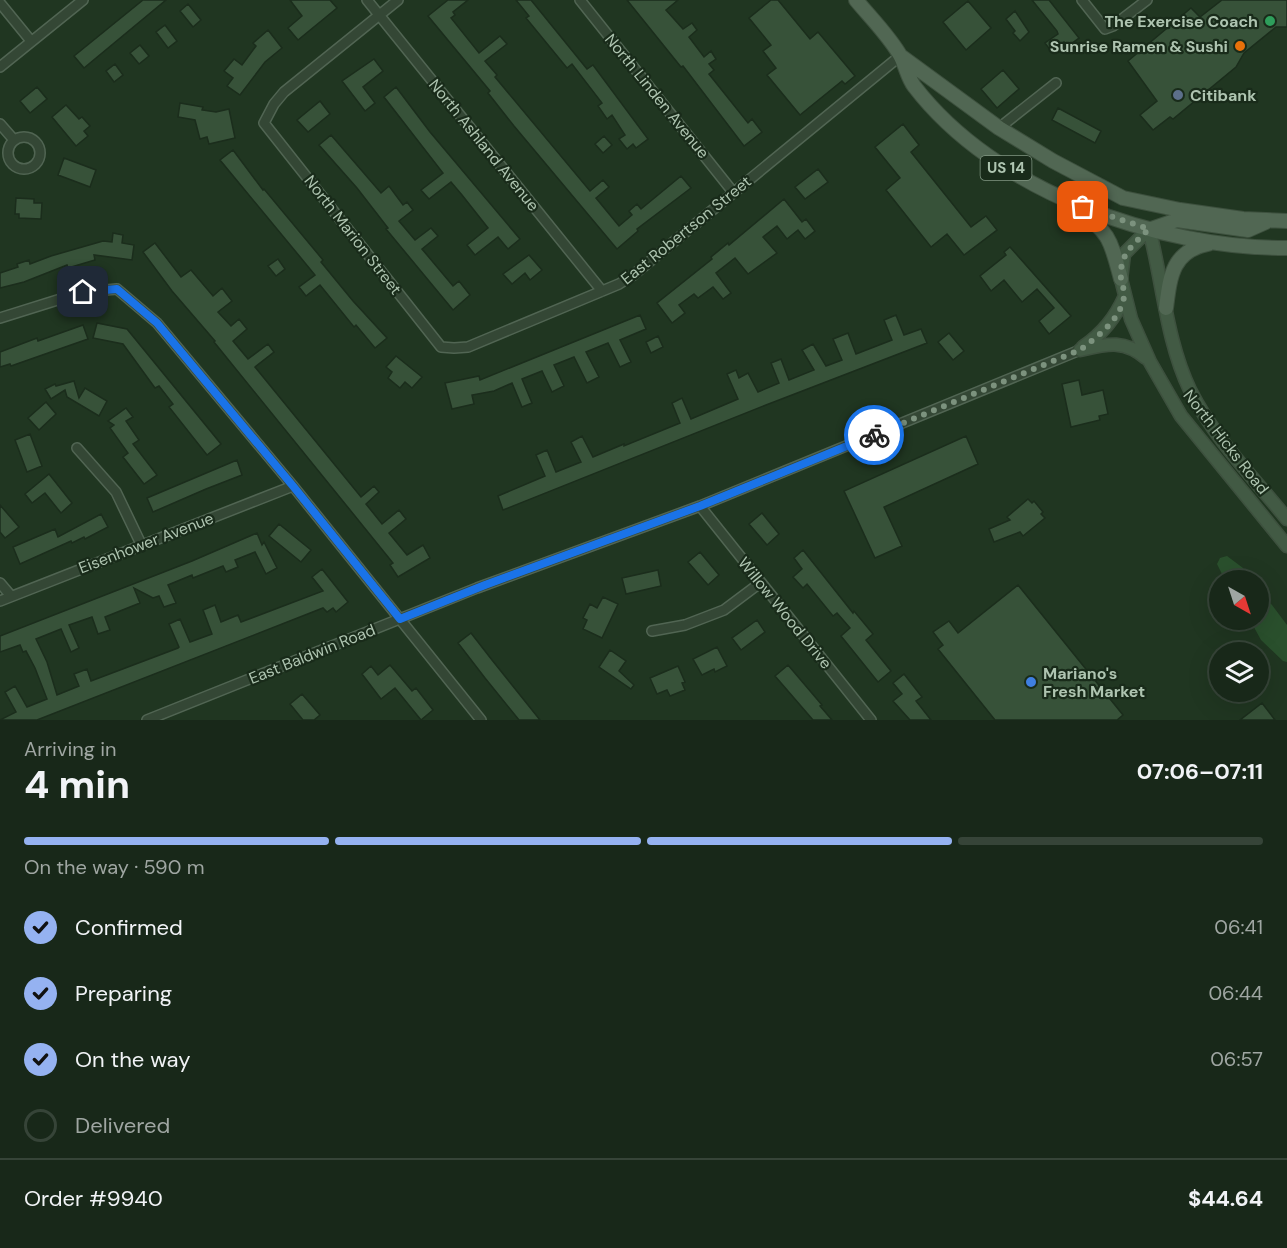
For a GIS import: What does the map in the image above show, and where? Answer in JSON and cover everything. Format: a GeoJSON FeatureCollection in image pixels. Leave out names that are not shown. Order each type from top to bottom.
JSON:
{"type":"FeatureCollection","features":[{"type":"Feature","properties":{"kind":"main road","name":"US 14"},"geometry":{"type":"LineString","coordinates":[[856,0],[900,56],[912,85],[949,124],[983,152],[1022,177],[1067,202],[1149,229],[1213,243],[1245,247],[1287,248]]}},
{"type":"Feature","properties":{"kind":"main road","name":"US 14"},"geometry":{"type":"LineString","coordinates":[[900,56],[999,128],[1053,161],[1123,198],[1157,207],[1287,221]]}},
{"type":"Feature","properties":{"kind":"main road"},"geometry":{"type":"LineString","coordinates":[[1054,195],[1102,227],[1116,256],[1121,279]]}},
{"type":"Feature","properties":{"kind":"main road"},"geometry":{"type":"LineString","coordinates":[[1123,198],[1149,229],[1177,220],[1248,230],[1269,220]]}},
{"type":"Feature","properties":{"kind":"main road","name":"North Hicks Road"},"geometry":{"type":"LineString","coordinates":[[1149,229],[1124,254],[1121,279],[1131,319],[1150,362],[1181,416],[1287,546]]}},
{"type":"Feature","properties":{"kind":"main road","name":"North Hicks Road"},"geometry":{"type":"LineString","coordinates":[[1149,229],[1172,339],[1190,389],[1211,425],[1287,519]]}},
{"type":"Feature","properties":{"kind":"main road"},"geometry":{"type":"LineString","coordinates":[[1166,308],[1172,270],[1183,255],[1195,247],[1213,243]]}},
{"type":"Feature","properties":{"kind":"main road"},"geometry":{"type":"LineString","coordinates":[[1080,350],[1112,321],[1125,296]]}},
{"type":"Feature","properties":{"kind":"main road"},"geometry":{"type":"LineString","coordinates":[[1080,350],[1121,344],[1136,350],[1150,362]]}},
{"type":"Feature","properties":{"kind":"main road"},"geometry":{"type":"LineString","coordinates":[[1212,454],[1221,454],[1250,473]]}},
{"type":"Feature","properties":{"kind":"street"},"geometry":{"type":"LineString","coordinates":[[0,67],[83,0]]}},
{"type":"Feature","properties":{"kind":"street","name":"North Ashland Avenue"},"geometry":{"type":"LineString","coordinates":[[367,0],[602,291]]}},
{"type":"Feature","properties":{"kind":"street"},"geometry":{"type":"LineString","coordinates":[[379,15],[398,0]]}},
{"type":"Feature","properties":{"kind":"street","name":"North Linden Avenue"},"geometry":{"type":"LineString","coordinates":[[580,0],[733,192]]}},
{"type":"Feature","properties":{"kind":"street"},"geometry":{"type":"LineString","coordinates":[[1082,0],[1105,29],[1113,26],[1147,0]]}},
{"type":"Feature","properties":{"kind":"street"},"geometry":{"type":"LineString","coordinates":[[0,3],[31,41]]}},
{"type":"Feature","properties":{"kind":"street","name":"North Marion Street"},"geometry":{"type":"LineString","coordinates":[[379,15],[284,92],[274,104],[264,123],[441,347]]}},
{"type":"Feature","properties":{"kind":"street","name":"East Robertson Street"},"geometry":{"type":"LineString","coordinates":[[441,347],[468,347],[619,284],[632,276],[900,56]]}},
{"type":"Feature","properties":{"kind":"street"},"geometry":{"type":"LineString","coordinates":[[999,128],[1056,82]]}},
{"type":"Feature","properties":{"kind":"street"},"geometry":{"type":"LineString","coordinates":[[0,124],[14,140]]}},
{"type":"Feature","properties":{"kind":"street"},"geometry":{"type":"LineString","coordinates":[[0,318],[83,292],[117,289],[157,323],[293,486],[481,720]]}},
{"type":"Feature","properties":{"kind":"street","name":"East Baldwin Road"},"geometry":{"type":"LineString","coordinates":[[147,720],[485,585],[700,506],[1080,350]]}},
{"type":"Feature","properties":{"kind":"street"},"geometry":{"type":"LineString","coordinates":[[77,448],[116,492],[141,544]]}},
{"type":"Feature","properties":{"kind":"street","name":"Eisenhower Avenue"},"geometry":{"type":"LineString","coordinates":[[0,601],[293,486]]}},
{"type":"Feature","properties":{"kind":"street","name":"Willow Wood Drive"},"geometry":{"type":"LineString","coordinates":[[700,506],[871,720]]}},
{"type":"Feature","properties":{"kind":"street"},"geometry":{"type":"LineString","coordinates":[[0,583],[11,596]]}},
{"type":"Feature","properties":{"kind":"street"},"geometry":{"type":"LineString","coordinates":[[652,631],[685,625],[724,610],[760,583]]}},
{"type":"Feature","properties":{"kind":"shaded area"},"geometry":{"type":"Polygon","coordinates":[[[1227,556],[1244,570],[1220,570],[1217,564],[1220,558],[1227,556]]]}},
{"type":"Feature","properties":{"kind":"shaded area"},"geometry":{"type":"Polygon","coordinates":[[[1269,602],[1287,625],[1287,662],[1269,648],[1269,642],[1261,640],[1256,630],[1269,630],[1269,602]]]}},
{"type":"Feature","properties":{"kind":"building"},"geometry":{"type":"Polygon","coordinates":[[[143,0],[166,0],[84,68],[74,56],[143,0]]]}},
{"type":"Feature","properties":{"kind":"building"},"geometry":{"type":"Polygon","coordinates":[[[290,0],[330,0],[337,8],[298,40],[288,28],[302,16],[290,0]]]}},
{"type":"Feature","properties":{"kind":"building"},"geometry":{"type":"Polygon","coordinates":[[[448,0],[468,0],[453,12],[455,15],[451,18],[479,53],[500,36],[507,44],[485,61],[497,75],[495,77],[590,191],[603,180],[609,187],[596,198],[619,226],[632,215],[629,211],[637,204],[641,209],[681,176],[691,188],[637,229],[638,231],[617,249],[514,126],[488,93],[490,91],[428,16],[448,0]]]}},
{"type":"Feature","properties":{"kind":"building"},"geometry":{"type":"Polygon","coordinates":[[[516,0],[531,0],[587,69],[593,65],[648,139],[636,148],[633,144],[627,149],[619,139],[625,135],[612,115],[607,119],[598,106],[602,103],[572,64],[567,68],[526,18],[529,16],[516,0]]]}},
{"type":"Feature","properties":{"kind":"building"},"geometry":{"type":"Polygon","coordinates":[[[627,0],[678,0],[666,10],[683,29],[692,23],[697,30],[689,37],[704,57],[711,51],[716,59],[709,64],[714,70],[709,74],[748,123],[752,119],[762,132],[744,146],[683,66],[681,67],[627,0]]]}},
{"type":"Feature","properties":{"kind":"building"},"geometry":{"type":"Polygon","coordinates":[[[771,0],[778,0],[810,39],[818,32],[855,76],[845,84],[842,81],[800,115],[767,75],[776,68],[763,51],[771,45],[749,18],[771,0]]]}},
{"type":"Feature","properties":{"kind":"building"},"geometry":{"type":"Polygon","coordinates":[[[1032,0],[1049,0],[1079,38],[1068,46],[1064,42],[1051,51],[1045,43],[1058,34],[1057,31],[1032,0]]]}},
{"type":"Feature","properties":{"kind":"building"},"geometry":{"type":"Polygon","coordinates":[[[1222,0],[1287,0],[1287,27],[1276,27],[1244,53],[1236,67],[1173,119],[1170,117],[1153,130],[1140,115],[1157,101],[1128,61],[1191,8],[1200,17],[1222,0]]]}},
{"type":"Feature","properties":{"kind":"building"},"geometry":{"type":"Polygon","coordinates":[[[968,1],[991,28],[966,50],[943,22],[968,1]]]}},
{"type":"Feature","properties":{"kind":"building"},"geometry":{"type":"Polygon","coordinates":[[[188,4],[201,20],[193,27],[180,11],[188,4]]]}},
{"type":"Feature","properties":{"kind":"building"},"geometry":{"type":"Polygon","coordinates":[[[1015,11],[1029,32],[1020,41],[1006,19],[1015,11]]]}},
{"type":"Feature","properties":{"kind":"building"},"geometry":{"type":"Polygon","coordinates":[[[165,25],[177,41],[168,48],[156,32],[165,25]]]}},
{"type":"Feature","properties":{"kind":"building"},"geometry":{"type":"Polygon","coordinates":[[[268,30],[282,48],[265,62],[240,95],[227,86],[233,78],[224,71],[234,59],[242,65],[256,46],[253,43],[268,30]]]}},
{"type":"Feature","properties":{"kind":"building"},"geometry":{"type":"Polygon","coordinates":[[[140,45],[149,56],[139,64],[130,53],[140,45]]]}},
{"type":"Feature","properties":{"kind":"building"},"geometry":{"type":"Polygon","coordinates":[[[374,59],[383,71],[363,87],[375,103],[365,111],[342,81],[374,59]]]}},
{"type":"Feature","properties":{"kind":"building"},"geometry":{"type":"Polygon","coordinates":[[[115,64],[123,75],[114,82],[106,71],[115,64]]]}},
{"type":"Feature","properties":{"kind":"building"},"geometry":{"type":"Polygon","coordinates":[[[1003,70],[1019,89],[997,108],[981,89],[1003,70]]]}},
{"type":"Feature","properties":{"kind":"building"},"geometry":{"type":"Polygon","coordinates":[[[37,87],[47,99],[30,113],[20,101],[37,87]]]}},
{"type":"Feature","properties":{"kind":"building"},"geometry":{"type":"Polygon","coordinates":[[[396,87],[430,132],[520,239],[508,249],[498,237],[475,255],[467,245],[488,228],[462,195],[451,182],[429,199],[421,190],[443,173],[384,97],[396,87]]]}},
{"type":"Feature","properties":{"kind":"building"},"geometry":{"type":"Polygon","coordinates":[[[320,101],[330,114],[308,132],[297,120],[320,101]]]}},
{"type":"Feature","properties":{"kind":"building"},"geometry":{"type":"Polygon","coordinates":[[[180,103],[216,112],[229,109],[235,138],[209,144],[207,137],[200,139],[195,120],[178,117],[180,103]]]}},
{"type":"Feature","properties":{"kind":"building"},"geometry":{"type":"Polygon","coordinates":[[[66,105],[79,119],[82,117],[90,126],[84,131],[88,136],[76,146],[52,117],[66,105]]]}},
{"type":"Feature","properties":{"kind":"building"},"geometry":{"type":"Polygon","coordinates":[[[1058,108],[1101,131],[1095,143],[1052,120],[1058,108]]]}},
{"type":"Feature","properties":{"kind":"building"},"geometry":{"type":"Polygon","coordinates":[[[903,124],[919,145],[911,152],[971,227],[986,216],[997,230],[964,255],[947,234],[931,247],[886,190],[900,178],[875,147],[903,124]]]}},
{"type":"Feature","properties":{"kind":"building"},"geometry":{"type":"Polygon","coordinates":[[[331,135],[381,193],[389,186],[403,205],[407,202],[413,210],[399,221],[415,240],[431,228],[438,236],[422,249],[453,286],[459,281],[470,295],[453,310],[386,229],[388,228],[357,188],[319,145],[331,135]]]}},
{"type":"Feature","properties":{"kind":"building"},"geometry":{"type":"Polygon","coordinates":[[[604,136],[612,145],[603,153],[595,144],[604,136]]]}},
{"type":"Feature","properties":{"kind":"building"},"geometry":{"type":"Polygon","coordinates":[[[233,150],[263,190],[323,260],[321,262],[387,338],[375,348],[356,325],[354,327],[320,285],[306,296],[299,287],[315,275],[220,160],[233,150]]]}},
{"type":"Feature","properties":{"kind":"building"},"geometry":{"type":"Polygon","coordinates":[[[64,158],[96,170],[90,187],[58,175],[64,158]]]}},
{"type":"Feature","properties":{"kind":"building"},"geometry":{"type":"Polygon","coordinates":[[[818,169],[828,182],[805,199],[795,187],[818,169]]]}},
{"type":"Feature","properties":{"kind":"building"},"geometry":{"type":"Polygon","coordinates":[[[16,198],[34,199],[34,203],[42,203],[41,219],[19,218],[19,214],[15,214],[16,198]]]}},
{"type":"Feature","properties":{"kind":"building"},"geometry":{"type":"Polygon","coordinates":[[[784,199],[802,222],[806,219],[815,231],[805,239],[798,230],[787,239],[777,226],[763,237],[777,253],[748,274],[735,258],[716,273],[731,293],[723,299],[713,287],[698,298],[694,294],[679,305],[685,313],[672,323],[657,303],[784,199]]]}},
{"type":"Feature","properties":{"kind":"building"},"geometry":{"type":"Polygon","coordinates":[[[113,233],[123,235],[122,243],[134,245],[132,260],[94,255],[95,260],[68,268],[67,265],[24,282],[0,288],[0,273],[18,267],[17,264],[29,260],[30,264],[103,241],[112,242],[113,233]]]}},
{"type":"Feature","properties":{"kind":"building"},"geometry":{"type":"Polygon","coordinates":[[[155,243],[181,277],[191,270],[213,296],[222,288],[232,301],[218,312],[231,326],[239,319],[247,329],[233,341],[248,359],[268,344],[274,352],[255,367],[361,497],[374,486],[379,492],[366,504],[382,524],[399,510],[406,519],[389,533],[407,555],[423,545],[430,558],[398,577],[390,565],[393,563],[215,341],[172,291],[143,252],[155,243]]]}},
{"type":"Feature","properties":{"kind":"building"},"geometry":{"type":"Polygon","coordinates":[[[1010,247],[1071,316],[1049,334],[1039,321],[1054,308],[1037,289],[1022,302],[1004,280],[991,291],[980,276],[1006,255],[1004,252],[1010,247]]]}},
{"type":"Feature","properties":{"kind":"building"},"geometry":{"type":"Polygon","coordinates":[[[529,255],[542,270],[530,280],[525,273],[512,284],[503,274],[529,255]]]}},
{"type":"Feature","properties":{"kind":"building"},"geometry":{"type":"Polygon","coordinates":[[[278,259],[285,269],[276,276],[268,266],[278,259]]]}},
{"type":"Feature","properties":{"kind":"building"},"geometry":{"type":"Polygon","coordinates":[[[640,315],[646,329],[620,340],[631,362],[620,367],[608,343],[586,352],[599,377],[587,383],[574,357],[554,365],[564,386],[552,392],[542,371],[522,379],[532,403],[522,407],[512,383],[494,391],[472,395],[474,404],[452,409],[445,383],[479,376],[480,380],[640,315]]]}},
{"type":"Feature","properties":{"kind":"building"},"geometry":{"type":"Polygon","coordinates":[[[896,315],[904,335],[921,329],[927,343],[503,510],[498,496],[545,476],[536,455],[547,450],[556,472],[581,462],[571,442],[582,436],[593,457],[624,444],[624,446],[680,423],[672,403],[682,398],[691,419],[738,399],[727,374],[736,370],[739,378],[748,373],[758,392],[779,383],[771,363],[781,359],[789,380],[814,370],[802,350],[813,344],[826,366],[842,360],[833,339],[848,333],[856,354],[892,340],[884,320],[896,315]]]}},
{"type":"Feature","properties":{"kind":"building"},"geometry":{"type":"Polygon","coordinates":[[[97,323],[127,329],[221,444],[207,455],[169,407],[173,404],[159,386],[155,388],[123,344],[93,338],[97,323]]]}},
{"type":"Feature","properties":{"kind":"building"},"geometry":{"type":"Polygon","coordinates":[[[83,325],[88,339],[11,366],[10,364],[0,367],[0,352],[37,338],[38,341],[83,325]]]}},
{"type":"Feature","properties":{"kind":"building"},"geometry":{"type":"Polygon","coordinates":[[[949,333],[964,351],[953,360],[938,342],[949,333]]]}},
{"type":"Feature","properties":{"kind":"building"},"geometry":{"type":"Polygon","coordinates":[[[658,336],[663,347],[651,353],[646,342],[658,336]]]}},
{"type":"Feature","properties":{"kind":"building"},"geometry":{"type":"Polygon","coordinates":[[[396,356],[422,377],[412,388],[405,382],[400,388],[388,378],[392,372],[386,367],[396,356]]]}},
{"type":"Feature","properties":{"kind":"building"},"geometry":{"type":"Polygon","coordinates":[[[1079,380],[1082,395],[1103,390],[1108,414],[1099,416],[1100,420],[1071,427],[1062,384],[1079,380]]]}},
{"type":"Feature","properties":{"kind":"building"},"geometry":{"type":"Polygon","coordinates":[[[74,381],[79,398],[85,388],[107,401],[99,416],[67,397],[65,390],[51,399],[45,389],[55,384],[56,386],[74,381]]]}},
{"type":"Feature","properties":{"kind":"building"},"geometry":{"type":"Polygon","coordinates":[[[46,402],[56,414],[39,430],[28,418],[46,402]]]}},
{"type":"Feature","properties":{"kind":"building"},"geometry":{"type":"Polygon","coordinates":[[[126,408],[133,417],[126,421],[139,440],[133,444],[157,475],[144,484],[123,457],[128,453],[110,428],[114,425],[108,421],[126,408]]]}},
{"type":"Feature","properties":{"kind":"building"},"geometry":{"type":"Polygon","coordinates":[[[30,434],[42,466],[27,472],[15,440],[30,434]]]}},
{"type":"Feature","properties":{"kind":"building"},"geometry":{"type":"Polygon","coordinates":[[[966,436],[978,464],[884,507],[902,546],[875,558],[844,491],[966,436]]]}},
{"type":"Feature","properties":{"kind":"building"},"geometry":{"type":"Polygon","coordinates":[[[237,460],[242,475],[153,512],[147,498],[237,460]]]}},
{"type":"Feature","properties":{"kind":"building"},"geometry":{"type":"Polygon","coordinates":[[[49,474],[72,503],[61,513],[45,493],[32,503],[25,494],[49,474]]]}},
{"type":"Feature","properties":{"kind":"building"},"geometry":{"type":"Polygon","coordinates":[[[1028,499],[1032,503],[1034,501],[1045,518],[1023,536],[1020,532],[994,542],[989,529],[1010,520],[1007,517],[1028,499]]]}},
{"type":"Feature","properties":{"kind":"building"},"geometry":{"type":"Polygon","coordinates":[[[0,505],[19,527],[5,538],[0,532],[0,505]]]}},
{"type":"Feature","properties":{"kind":"building"},"geometry":{"type":"Polygon","coordinates":[[[762,513],[779,534],[767,545],[749,524],[762,513]]]}},
{"type":"Feature","properties":{"kind":"building"},"geometry":{"type":"Polygon","coordinates":[[[101,514],[108,527],[85,539],[84,537],[72,543],[71,541],[20,564],[13,547],[55,529],[58,537],[101,514]]]}},
{"type":"Feature","properties":{"kind":"building"},"geometry":{"type":"Polygon","coordinates":[[[279,524],[311,550],[301,562],[269,536],[279,524]]]}},
{"type":"Feature","properties":{"kind":"building"},"geometry":{"type":"Polygon","coordinates":[[[257,533],[277,568],[266,574],[255,552],[235,560],[238,567],[226,572],[223,566],[168,585],[176,603],[164,607],[159,596],[153,598],[134,588],[140,603],[105,617],[110,630],[98,634],[92,617],[69,625],[79,648],[71,652],[61,629],[36,639],[47,662],[57,695],[79,686],[74,674],[87,669],[91,681],[178,648],[169,624],[180,619],[190,642],[212,634],[203,610],[215,605],[221,622],[238,615],[241,622],[323,591],[312,577],[322,569],[348,602],[336,612],[333,608],[327,612],[323,608],[37,720],[0,720],[16,712],[5,692],[15,686],[27,707],[47,699],[26,651],[23,652],[20,645],[0,652],[0,636],[192,561],[257,533]]]}},
{"type":"Feature","properties":{"kind":"building"},"geometry":{"type":"Polygon","coordinates":[[[803,550],[853,613],[854,611],[873,634],[866,640],[891,671],[878,682],[841,636],[850,628],[837,613],[833,616],[807,584],[803,588],[793,577],[802,569],[794,558],[803,550]]]}},
{"type":"Feature","properties":{"kind":"building"},"geometry":{"type":"Polygon","coordinates":[[[700,552],[719,575],[708,585],[688,562],[700,552]]]}},
{"type":"Feature","properties":{"kind":"building"},"geometry":{"type":"Polygon","coordinates":[[[658,570],[661,586],[626,594],[622,578],[658,570]]]}},
{"type":"Feature","properties":{"kind":"building","name":"Mariano's Fresh Market"},"geometry":{"type":"Polygon","coordinates":[[[1018,585],[1123,715],[1117,720],[995,720],[938,649],[943,645],[933,632],[949,621],[958,633],[1018,585]]]}},
{"type":"Feature","properties":{"kind":"building"},"geometry":{"type":"Polygon","coordinates":[[[603,597],[618,604],[602,638],[583,629],[587,620],[583,618],[590,604],[597,608],[603,597]]]}},
{"type":"Feature","properties":{"kind":"building"},"geometry":{"type":"Polygon","coordinates":[[[757,620],[765,632],[741,650],[732,638],[757,620]]]}},
{"type":"Feature","properties":{"kind":"building"},"geometry":{"type":"Polygon","coordinates":[[[471,633],[540,720],[519,720],[485,678],[458,643],[471,633]]]}},
{"type":"Feature","properties":{"kind":"building"},"geometry":{"type":"Polygon","coordinates":[[[717,647],[727,666],[702,675],[693,659],[717,647]]]}},
{"type":"Feature","properties":{"kind":"building"},"geometry":{"type":"Polygon","coordinates":[[[610,650],[626,661],[619,671],[634,685],[631,689],[599,667],[610,650]]]}},
{"type":"Feature","properties":{"kind":"building"},"geometry":{"type":"Polygon","coordinates":[[[390,665],[412,691],[416,688],[433,710],[421,720],[395,688],[381,699],[362,674],[371,666],[378,675],[390,665]]]}},
{"type":"Feature","properties":{"kind":"building"},"geometry":{"type":"Polygon","coordinates":[[[788,665],[832,720],[813,720],[775,676],[788,665]]]}},
{"type":"Feature","properties":{"kind":"building"},"geometry":{"type":"Polygon","coordinates":[[[678,666],[685,682],[682,683],[685,690],[670,696],[667,690],[657,694],[650,678],[678,666]]]}},
{"type":"Feature","properties":{"kind":"building"},"geometry":{"type":"Polygon","coordinates":[[[904,674],[922,697],[916,701],[931,720],[910,720],[893,701],[902,694],[893,683],[904,674]]]}},
{"type":"Feature","properties":{"kind":"building"},"geometry":{"type":"Polygon","coordinates":[[[302,694],[320,715],[314,720],[303,720],[290,704],[302,694]]]}},
{"type":"Feature","properties":{"kind":"building"},"geometry":{"type":"Polygon","coordinates":[[[1262,703],[1275,720],[1240,720],[1262,703]]]}},
{"type":"Feature","properties":{"kind":"way so far"},"geometry":{"type":"LineString","coordinates":[[874,435],[1080,350],[1112,321],[1125,296],[1121,279],[1124,254],[1149,229],[1083,207]]}},
{"type":"Feature","properties":{"kind":"place","name":"The Exercise Coach"},"geometry":{"type":"Point","coordinates":[1270,21]}},
{"type":"Feature","properties":{"kind":"place","name":"Sunrise Ramen & Sushi"},"geometry":{"type":"Point","coordinates":[1240,46]}},
{"type":"Feature","properties":{"kind":"place","name":"Citibank"},"geometry":{"type":"Point","coordinates":[1178,95]}},
{"type":"Feature","properties":{"kind":"place","name":"Mariano's Fresh Market"},"geometry":{"type":"Point","coordinates":[1031,682]}},
{"type":"Feature","properties":{"kind":"route"},"geometry":{"type":"LineString","coordinates":[[83,292],[117,289],[157,323],[400,619],[485,585],[700,506],[874,435]]}}]}
